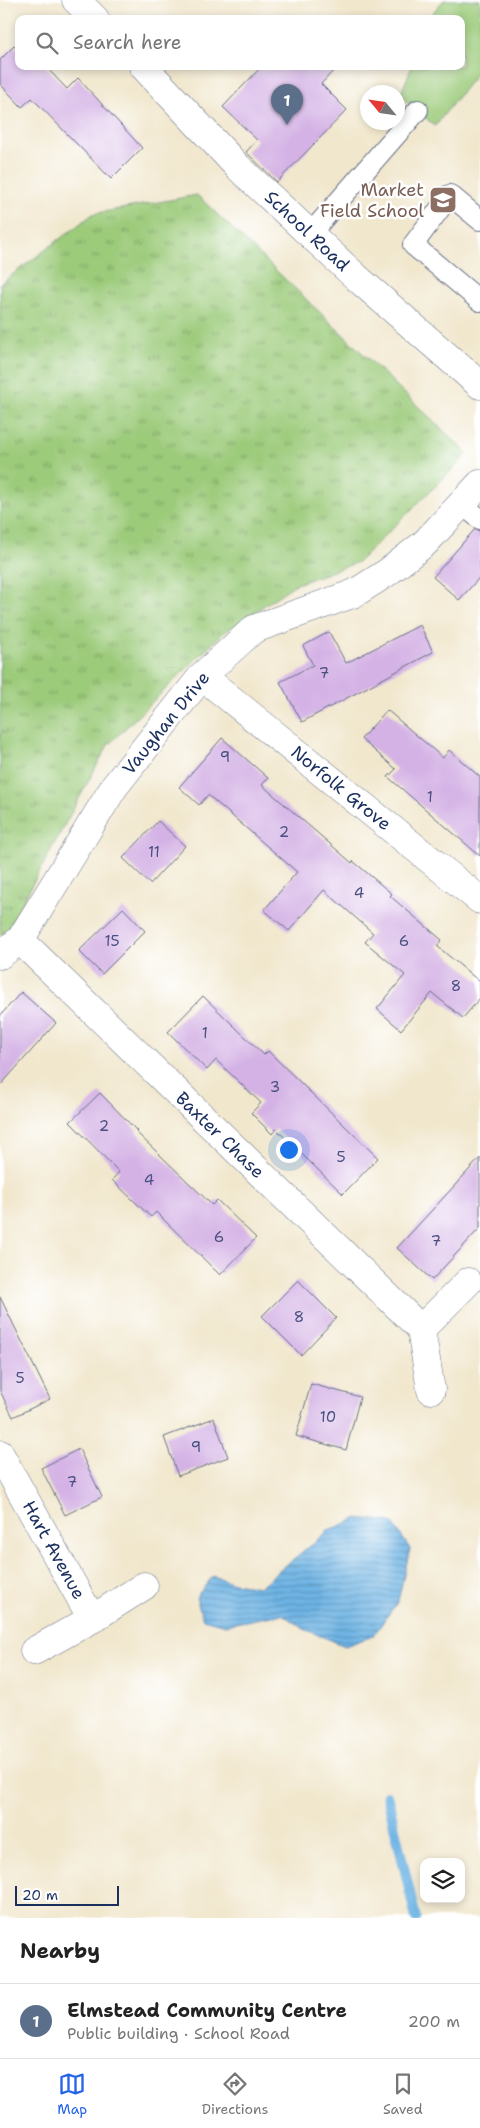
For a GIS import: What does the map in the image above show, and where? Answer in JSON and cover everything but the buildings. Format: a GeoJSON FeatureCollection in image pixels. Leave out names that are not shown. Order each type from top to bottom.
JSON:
{"type":"FeatureCollection","features":[{"type":"Feature","properties":{"kind":"street"},"geometry":{"type":"LineString","coordinates":[[76,0],[91,15]]}},
{"type":"Feature","properties":{"kind":"street","name":"School Road"},"geometry":{"type":"LineString","coordinates":[[147,70],[238,167],[310,234],[480,385]]}},
{"type":"Feature","properties":{"kind":"street","name":"Vaughan Drive"},"geometry":{"type":"LineString","coordinates":[[10,947],[114,787],[202,676],[254,629],[355,593],[388,572],[470,511],[480,484]]}},
{"type":"Feature","properties":{"kind":"street","name":"Norfolk Grove"},"geometry":{"type":"LineString","coordinates":[[202,676],[480,900]]}},
{"type":"Feature","properties":{"kind":"street","name":"Baxter Chase"},"geometry":{"type":"LineString","coordinates":[[10,947],[421,1329]]}},
{"type":"Feature","properties":{"kind":"street"},"geometry":{"type":"LineString","coordinates":[[431,1390],[421,1329],[468,1282]]}},
{"type":"Feature","properties":{"kind":"street","name":"Hart Avenue"},"geometry":{"type":"LineString","coordinates":[[0,1454],[92,1619]]}},
{"type":"Feature","properties":{"kind":"street","name":"Hart Avenue"},"geometry":{"type":"LineString","coordinates":[[34,1651],[92,1619],[144,1586]]}},
{"type":"Feature","properties":{"kind":"lane"},"geometry":{"type":"LineString","coordinates":[[310,234],[418,110]]}},
{"type":"Feature","properties":{"kind":"lane"},"geometry":{"type":"LineString","coordinates":[[480,220],[450,195],[413,245],[480,301]]}},
{"type":"Feature","properties":{"kind":"green space"},"geometry":{"type":"Polygon","coordinates":[[[444,0],[480,0],[480,69],[435,126],[405,100],[404,85],[410,70],[465,70],[465,15],[432,15],[444,0]]]}},
{"type":"Feature","properties":{"kind":"green space"},"geometry":{"type":"Polygon","coordinates":[[[197,195],[468,454],[358,562],[294,585],[221,635],[108,745],[7,931],[0,936],[0,284],[93,214],[197,195]]]}},
{"type":"Feature","properties":{"kind":"water"},"geometry":{"type":"Polygon","coordinates":[[[358,1518],[392,1522],[410,1549],[398,1601],[373,1636],[345,1646],[304,1629],[282,1614],[225,1625],[203,1619],[196,1597],[213,1576],[234,1583],[259,1587],[328,1531],[358,1518]]]}},
{"type":"Feature","properties":{"kind":"waterway"},"geometry":{"type":"LineString","coordinates":[[387,1795],[416,1918]]}},
{"type":"Feature","properties":{"kind":"place","name":"Elmstead Community Centre"},"geometry":{"type":"Point","coordinates":[287,125]}},
{"type":"Feature","properties":{"kind":"place","name":"Market Field School"},"geometry":{"type":"Point","coordinates":[443,200]}}]}
